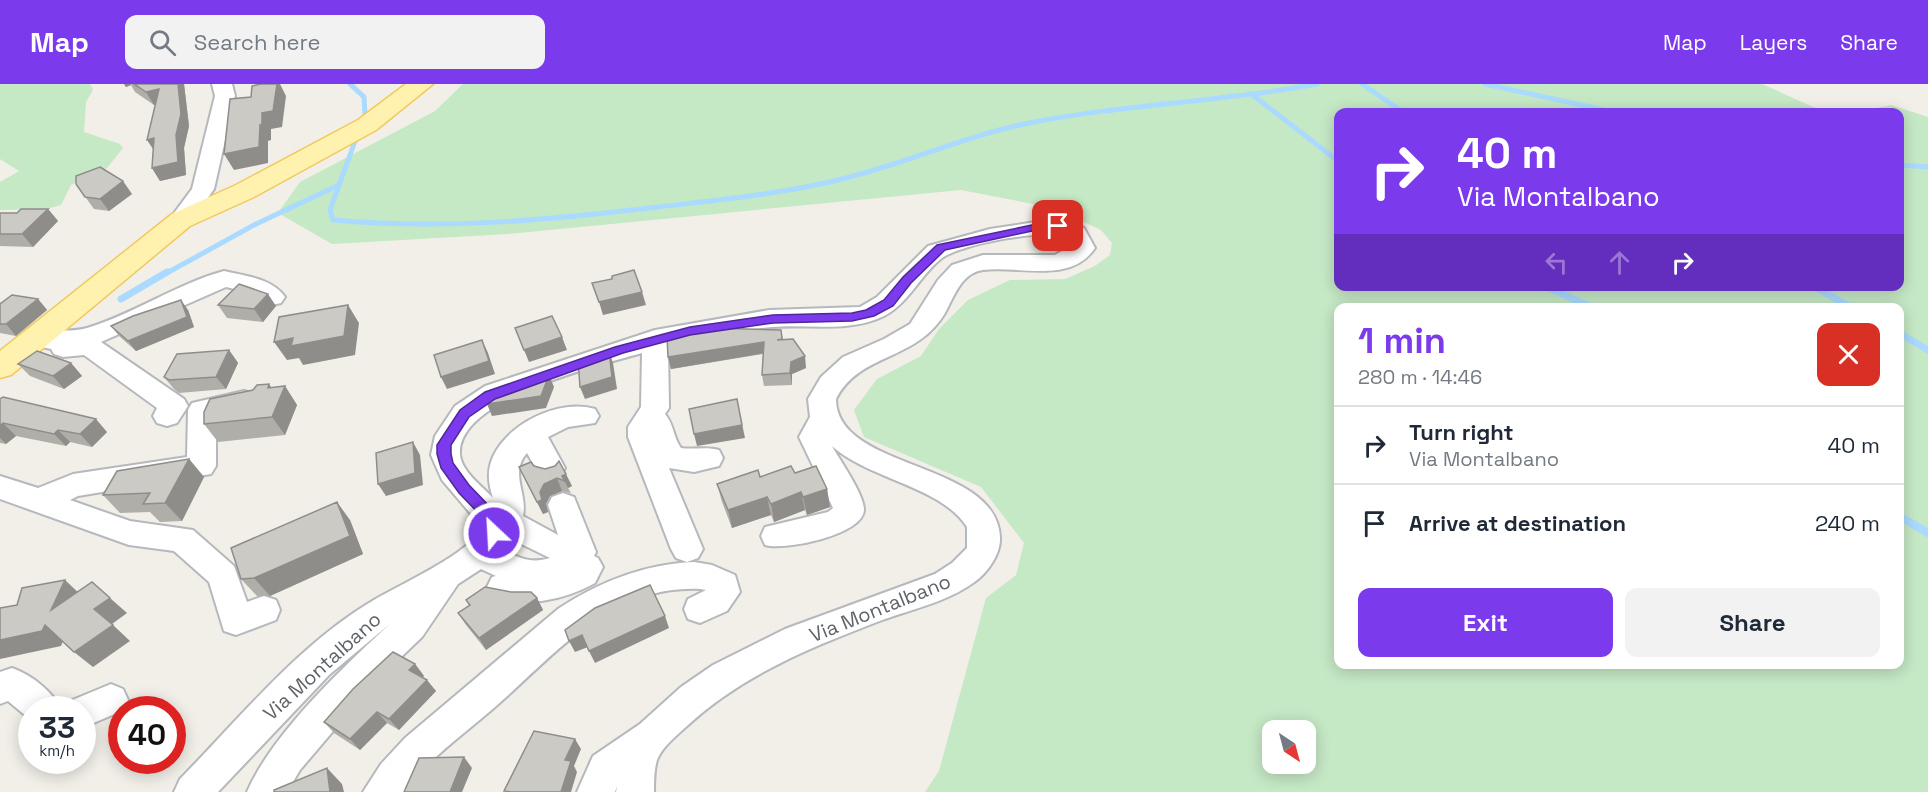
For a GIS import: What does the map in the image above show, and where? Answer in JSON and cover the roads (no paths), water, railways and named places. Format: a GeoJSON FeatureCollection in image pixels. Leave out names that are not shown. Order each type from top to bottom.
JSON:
{"type":"FeatureCollection","features":[{"type":"Feature","properties":{"kind":"main road"},"geometry":{"type":"LineString","coordinates":[[20,351],[181,220],[245,191],[367,125],[422,84]]}},
{"type":"Feature","properties":{"kind":"street"},"geometry":{"type":"LineString","coordinates":[[181,220],[203,189],[225,96],[222,84]]}},
{"type":"Feature","properties":{"kind":"street"},"geometry":{"type":"LineString","coordinates":[[503,588],[537,590],[574,580],[584,574],[587,567],[566,565],[534,576],[492,561],[495,525],[446,464],[444,445],[464,414],[505,388],[655,339],[732,324],[773,319],[852,317],[870,313],[888,303],[933,252],[949,244],[1046,226],[1065,228],[1080,236],[1083,248],[1069,258],[1037,263],[994,261],[966,267],[956,274],[919,330],[844,368],[825,392],[821,410],[824,418],[813,437],[847,501],[849,512],[837,522],[776,536]]}},
{"type":"Feature","properties":{"kind":"street"},"geometry":{"type":"LineString","coordinates":[[20,351],[55,341],[91,336],[224,279],[255,286],[272,297]]}},
{"type":"Feature","properties":{"kind":"street"},"geometry":{"type":"LineString","coordinates":[[20,351],[90,346],[151,318]]}},
{"type":"Feature","properties":{"kind":"street"},"geometry":{"type":"LineString","coordinates":[[655,339],[655,408],[660,441],[672,458],[694,461],[709,458]]}},
{"type":"Feature","properties":{"kind":"street"},"geometry":{"type":"LineString","coordinates":[[90,346],[174,406],[167,416]]}},
{"type":"Feature","properties":{"kind":"street"},"geometry":{"type":"LineString","coordinates":[[41,500],[73,485],[201,466],[202,410],[256,399]]}},
{"type":"Feature","properties":{"kind":"street"},"geometry":{"type":"LineString","coordinates":[[655,408],[642,428],[642,437],[687,549]]}},
{"type":"Feature","properties":{"kind":"street"},"geometry":{"type":"LineString","coordinates":[[493,536],[511,512],[503,486],[507,460],[531,433],[564,417],[585,416]]}},
{"type":"Feature","properties":{"kind":"street","name":"Via Montalbano"},"geometry":{"type":"LineString","coordinates":[[635,792],[636,771],[642,751],[654,735],[676,711],[732,670],[825,629],[963,575],[984,551],[986,538],[982,526],[963,504],[945,490],[870,461],[855,451],[824,418]]}},
{"type":"Feature","properties":{"kind":"street"},"geometry":{"type":"LineString","coordinates":[[531,433],[550,468]]}},
{"type":"Feature","properties":{"kind":"street"},"geometry":{"type":"LineString","coordinates":[[0,487],[129,533],[182,539],[223,575],[236,621],[264,610]]}},
{"type":"Feature","properties":{"kind":"street"},"geometry":{"type":"LineString","coordinates":[[493,536],[580,552],[563,505]]}},
{"type":"Feature","properties":{"kind":"street","name":"Via Montalbano"},"geometry":{"type":"LineString","coordinates":[[193,792],[316,667],[361,626],[399,600],[450,571],[493,536]]}},
{"type":"Feature","properties":{"kind":"street"},"geometry":{"type":"LineString","coordinates":[[266,792],[287,759],[362,672],[410,627],[450,571]]}},
{"type":"Feature","properties":{"kind":"street"},"geometry":{"type":"LineString","coordinates":[[382,792],[401,765],[424,741],[484,694],[576,612],[608,593],[663,577],[696,575],[716,579],[724,584],[724,592],[716,601],[700,609]]}},
{"type":"Feature","properties":{"kind":"street"},"geometry":{"type":"LineString","coordinates":[[0,688],[12,684],[27,696]]}},
{"type":"Feature","properties":{"kind":"street"},"geometry":{"type":"LineString","coordinates":[[596,792],[606,768],[654,735]]}},
{"type":"Feature","properties":{"kind":"waterway"},"geometry":{"type":"LineString","coordinates":[[350,84],[364,97],[365,115],[362,123]]}},
{"type":"Feature","properties":{"kind":"waterway"},"geometry":{"type":"LineString","coordinates":[[358,133],[330,210],[333,220],[415,224],[496,222],[617,212],[773,193],[865,173],[981,135],[1029,123],[1101,111],[1245,95],[1317,84]]}},
{"type":"Feature","properties":{"kind":"waterway"},"geometry":{"type":"LineString","coordinates":[[1362,84],[1397,108]]}},
{"type":"Feature","properties":{"kind":"waterway"},"geometry":{"type":"LineString","coordinates":[[1485,84],[1595,108]]}},
{"type":"Feature","properties":{"kind":"waterway"},"geometry":{"type":"LineString","coordinates":[[1254,96],[1334,158]]}},
{"type":"Feature","properties":{"kind":"waterway"},"geometry":{"type":"LineString","coordinates":[[1904,165],[1928,167]]}},
{"type":"Feature","properties":{"kind":"waterway"},"geometry":{"type":"LineString","coordinates":[[165,274],[256,224],[339,185]]}},
{"type":"Feature","properties":{"kind":"waterway"},"geometry":{"type":"LineString","coordinates":[[121,299],[167,272]]}},
{"type":"Feature","properties":{"kind":"waterway"},"geometry":{"type":"LineString","coordinates":[[1556,291],[1582,303]]}},
{"type":"Feature","properties":{"kind":"waterway"},"geometry":{"type":"LineString","coordinates":[[1822,291],[1843,303]]}},
{"type":"Feature","properties":{"kind":"waterway"},"geometry":{"type":"LineString","coordinates":[[1904,336],[1928,350]]}},
{"type":"Feature","properties":{"kind":"waterway"},"geometry":{"type":"LineString","coordinates":[[1904,519],[1928,533]]}}]}
